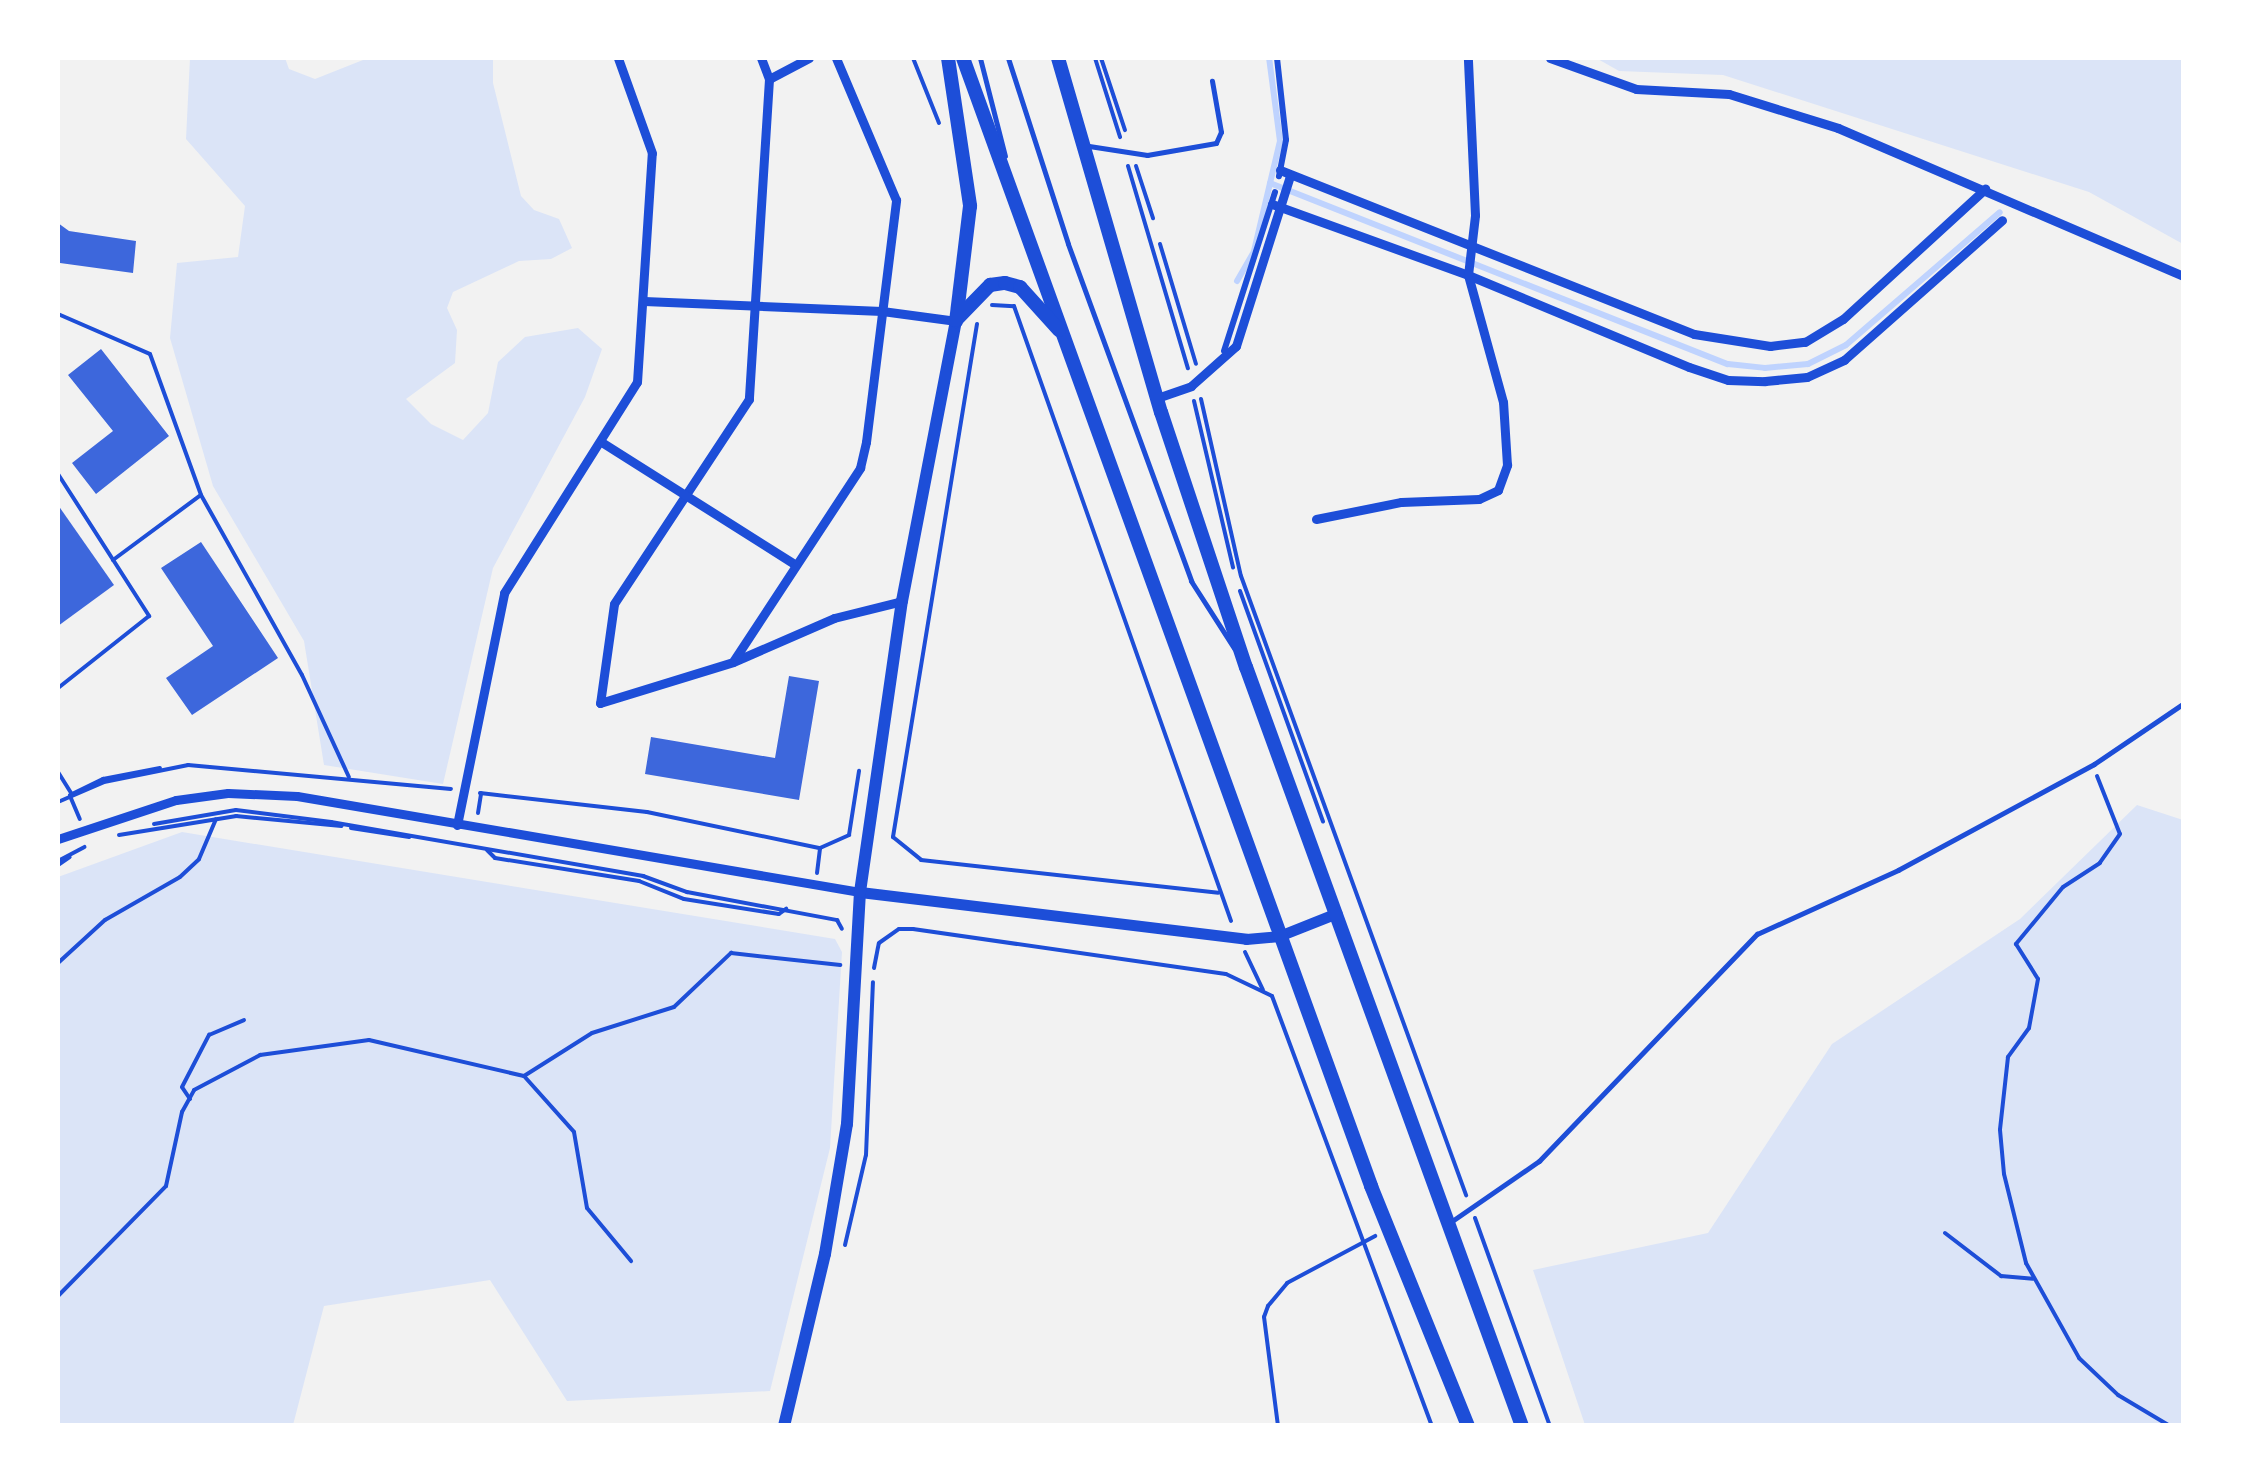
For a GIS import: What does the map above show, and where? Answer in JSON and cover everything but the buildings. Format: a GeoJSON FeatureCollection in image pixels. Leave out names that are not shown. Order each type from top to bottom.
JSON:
{"type":"FeatureCollection","features":[{"type":"Feature","properties":{"kind":"main road"},"geometry":{"type":"LineString","coordinates":[[784,1426],[825,1254],[847,1124],[860,892],[902,602],[956,321],[970,206],[948,58]]}},
{"type":"Feature","properties":{"kind":"main road"},"geometry":{"type":"LineString","coordinates":[[963,58],[1279,936],[1388,1230],[1468,1426]]}},
{"type":"Feature","properties":{"kind":"main road"},"geometry":{"type":"LineString","coordinates":[[1058,58],[1157,398],[1246,667],[1522,1426]]}},
{"type":"Feature","properties":{"kind":"main road"},"geometry":{"type":"LineString","coordinates":[[956,321],[986,288],[1005,283],[1020,286],[1063,334]]}},
{"type":"Feature","properties":{"kind":"street"},"geometry":{"type":"LineString","coordinates":[[457,826],[504,593],[603,443],[637,382],[652,153],[618,58]]}},
{"type":"Feature","properties":{"kind":"street"},"geometry":{"type":"LineString","coordinates":[[761,58],[769,79],[749,399],[614,604],[600,703],[733,662],[834,618],[902,602]]}},
{"type":"Feature","properties":{"kind":"street"},"geometry":{"type":"LineString","coordinates":[[769,79],[809,58]]}},
{"type":"Feature","properties":{"kind":"street"},"geometry":{"type":"LineString","coordinates":[[733,662],[860,468],[896,200],[892,178],[836,58]]}},
{"type":"Feature","properties":{"kind":"street"},"geometry":{"type":"LineString","coordinates":[[1157,398],[1191,386],[1224,351],[1236,346],[1284,206],[1286,140],[1277,58]]}},
{"type":"Feature","properties":{"kind":"street"},"geometry":{"type":"LineString","coordinates":[[1316,519],[1401,502],[1479,499],[1498,490],[1508,465],[1503,402],[1468,275],[1467,246],[1475,214],[1468,58]]}},
{"type":"Feature","properties":{"kind":"street"},"geometry":{"type":"LineString","coordinates":[[1550,58],[1636,89],[1729,94],[1838,128],[2184,276]]}},
{"type":"Feature","properties":{"kind":"street"},"geometry":{"type":"LineString","coordinates":[[1283,174],[1694,334],[1770,346],[1805,342],[1843,319],[1985,189]]}},
{"type":"Feature","properties":{"kind":"street"},"geometry":{"type":"LineString","coordinates":[[1224,351],[1275,192]]}},
{"type":"Feature","properties":{"kind":"street"},"geometry":{"type":"LineString","coordinates":[[1272,204],[1468,275],[1728,380],[1807,377],[1844,360],[2002,220]]}},
{"type":"Feature","properties":{"kind":"street"},"geometry":{"type":"LineString","coordinates":[[644,301],[882,311],[956,321]]}},
{"type":"Feature","properties":{"kind":"street"},"geometry":{"type":"LineString","coordinates":[[603,443],[796,565]]}},
{"type":"Feature","properties":{"kind":"street"},"geometry":{"type":"LineString","coordinates":[[58,839],[134,811],[228,793],[296,796],[860,892],[1246,939],[1279,936],[1337,913]]}},
{"type":"Feature","properties":{"kind":"lane"},"geometry":{"type":"LineString","coordinates":[[980,58],[1018,203]]}},
{"type":"Feature","properties":{"kind":"lane"},"geometry":{"type":"LineString","coordinates":[[1008,58],[1080,279],[1190,581],[1246,667]]}},
{"type":"Feature","properties":{"kind":"lane"},"geometry":{"type":"LineString","coordinates":[[1086,146],[1147,154],[1216,143],[1221,132],[1212,81]]}},
{"type":"Feature","properties":{"kind":"lane"},"geometry":{"type":"LineString","coordinates":[[1449,1223],[1539,1161],[1758,934],[1898,870],[2094,764],[2184,702]]}},
{"type":"Feature","properties":{"kind":"path"},"geometry":{"type":"LineString","coordinates":[[913,58],[940,127]]}},
{"type":"Feature","properties":{"kind":"path"},"geometry":{"type":"LineString","coordinates":[[1098,58],[1125,130]]}},
{"type":"Feature","properties":{"kind":"path"},"geometry":{"type":"LineString","coordinates":[[1098,58],[1191,386],[1234,572],[1420,1099]]}},
{"type":"Feature","properties":{"kind":"path"},"geometry":{"type":"LineString","coordinates":[[1134,158],[1152,218]]}},
{"type":"Feature","properties":{"kind":"path"},"geometry":{"type":"LineString","coordinates":[[1160,244],[1196,364]]}},
{"type":"Feature","properties":{"kind":"path"},"geometry":{"type":"LineString","coordinates":[[991,306],[1014,306],[1220,877],[1218,893],[921,860],[893,837],[974,329],[991,306]]}},
{"type":"Feature","properties":{"kind":"path"},"geometry":{"type":"LineString","coordinates":[[58,314],[150,354],[201,495],[302,675],[346,776]]}},
{"type":"Feature","properties":{"kind":"path"},"geometry":{"type":"LineString","coordinates":[[1202,399],[1241,576],[1550,1426]]}},
{"type":"Feature","properties":{"kind":"path"},"geometry":{"type":"LineString","coordinates":[[58,474],[149,616],[58,688]]}},
{"type":"Feature","properties":{"kind":"path"},"geometry":{"type":"LineString","coordinates":[[114,560],[201,495]]}},
{"type":"Feature","properties":{"kind":"path"},"geometry":{"type":"LineString","coordinates":[[58,800],[103,779],[187,763],[346,776],[646,812],[820,848]]}},
{"type":"Feature","properties":{"kind":"path"},"geometry":{"type":"LineString","coordinates":[[2094,764],[2120,834],[2100,863],[2063,887],[2016,944],[2038,979],[2036,1002],[2008,1057],[2000,1130],[2010,1215],[2033,1279],[2069,1331],[2079,1358],[2118,1395],[2170,1426]]}},
{"type":"Feature","properties":{"kind":"path"},"geometry":{"type":"LineString","coordinates":[[58,772],[70,795]]}},
{"type":"Feature","properties":{"kind":"path"},"geometry":{"type":"LineString","coordinates":[[347,825],[216,819],[104,838],[236,810],[347,825],[356,832],[413,836],[488,850],[495,858],[639,881],[684,899],[780,914],[786,909],[837,920],[846,938]]}},
{"type":"Feature","properties":{"kind":"path"},"geometry":{"type":"LineString","coordinates":[[58,963],[106,920],[180,877],[200,858],[216,819]]}},
{"type":"Feature","properties":{"kind":"path"},"geometry":{"type":"LineString","coordinates":[[58,863],[92,844]]}},
{"type":"Feature","properties":{"kind":"path"},"geometry":{"type":"LineString","coordinates":[[879,942],[899,928],[914,929],[1226,974],[1254,984],[1272,996],[1432,1426]]}},
{"type":"Feature","properties":{"kind":"path"},"geometry":{"type":"LineString","coordinates":[[524,1076],[592,1033],[674,1007],[730,953],[845,965]]}},
{"type":"Feature","properties":{"kind":"path"},"geometry":{"type":"LineString","coordinates":[[190,1099],[182,1087],[209,1036],[244,1020]]}},
{"type":"Feature","properties":{"kind":"path"},"geometry":{"type":"LineString","coordinates":[[58,1296],[166,1186],[190,1099],[219,1074],[318,1042],[368,1040],[524,1076],[574,1132],[587,1208],[631,1261]]}},
{"type":"Feature","properties":{"kind":"path"},"geometry":{"type":"LineString","coordinates":[[1278,1426],[1264,1317],[1268,1306],[1287,1284],[1388,1230]]}},
{"type":"Feature","properties":{"kind":"path"},"geometry":{"type":"LineString","coordinates":[[1945,1232],[2001,1276],[2033,1279]]}},
{"type":"Feature","properties":{"kind":"shaded area"},"geometry":{"type":"Polygon","coordinates":[[[190,58],[285,58],[289,69],[315,79],[368,58],[493,58],[493,83],[521,196],[534,210],[559,219],[572,248],[551,259],[519,261],[453,292],[447,308],[457,330],[455,363],[406,399],[431,424],[463,440],[488,413],[498,362],[525,337],[578,328],[602,349],[585,397],[493,568],[443,784],[324,765],[304,641],[213,486],[170,338],[177,263],[238,257],[245,206],[186,139],[190,58]]]}},
{"type":"Feature","properties":{"kind":"shaded area"},"geometry":{"type":"Polygon","coordinates":[[[1596,58],[2183,58],[2183,244],[2089,192],[1723,75],[1619,71],[1596,58]]]}},
{"type":"Feature","properties":{"kind":"shaded area"},"geometry":{"type":"Polygon","coordinates":[[[2137,805],[2183,820],[2183,1425],[1585,1425],[1533,1270],[1708,1233],[1832,1044],[2020,919],[2137,805]]]}},
{"type":"Feature","properties":{"kind":"shaded area"},"geometry":{"type":"Polygon","coordinates":[[[182,832],[835,939],[842,952],[830,1148],[770,1391],[567,1401],[490,1280],[324,1306],[293,1425],[58,1425],[58,877],[182,832]]]}},
{"type":"Feature","properties":{"kind":"waterway"},"geometry":{"type":"LineString","coordinates":[[1237,281],[1254,251],[1280,141],[1269,58]]}},
{"type":"Feature","properties":{"kind":"waterway"},"geometry":{"type":"LineString","coordinates":[[1270,183],[1728,364],[1765,368],[1808,364],[1846,345],[2000,212]]}}]}
